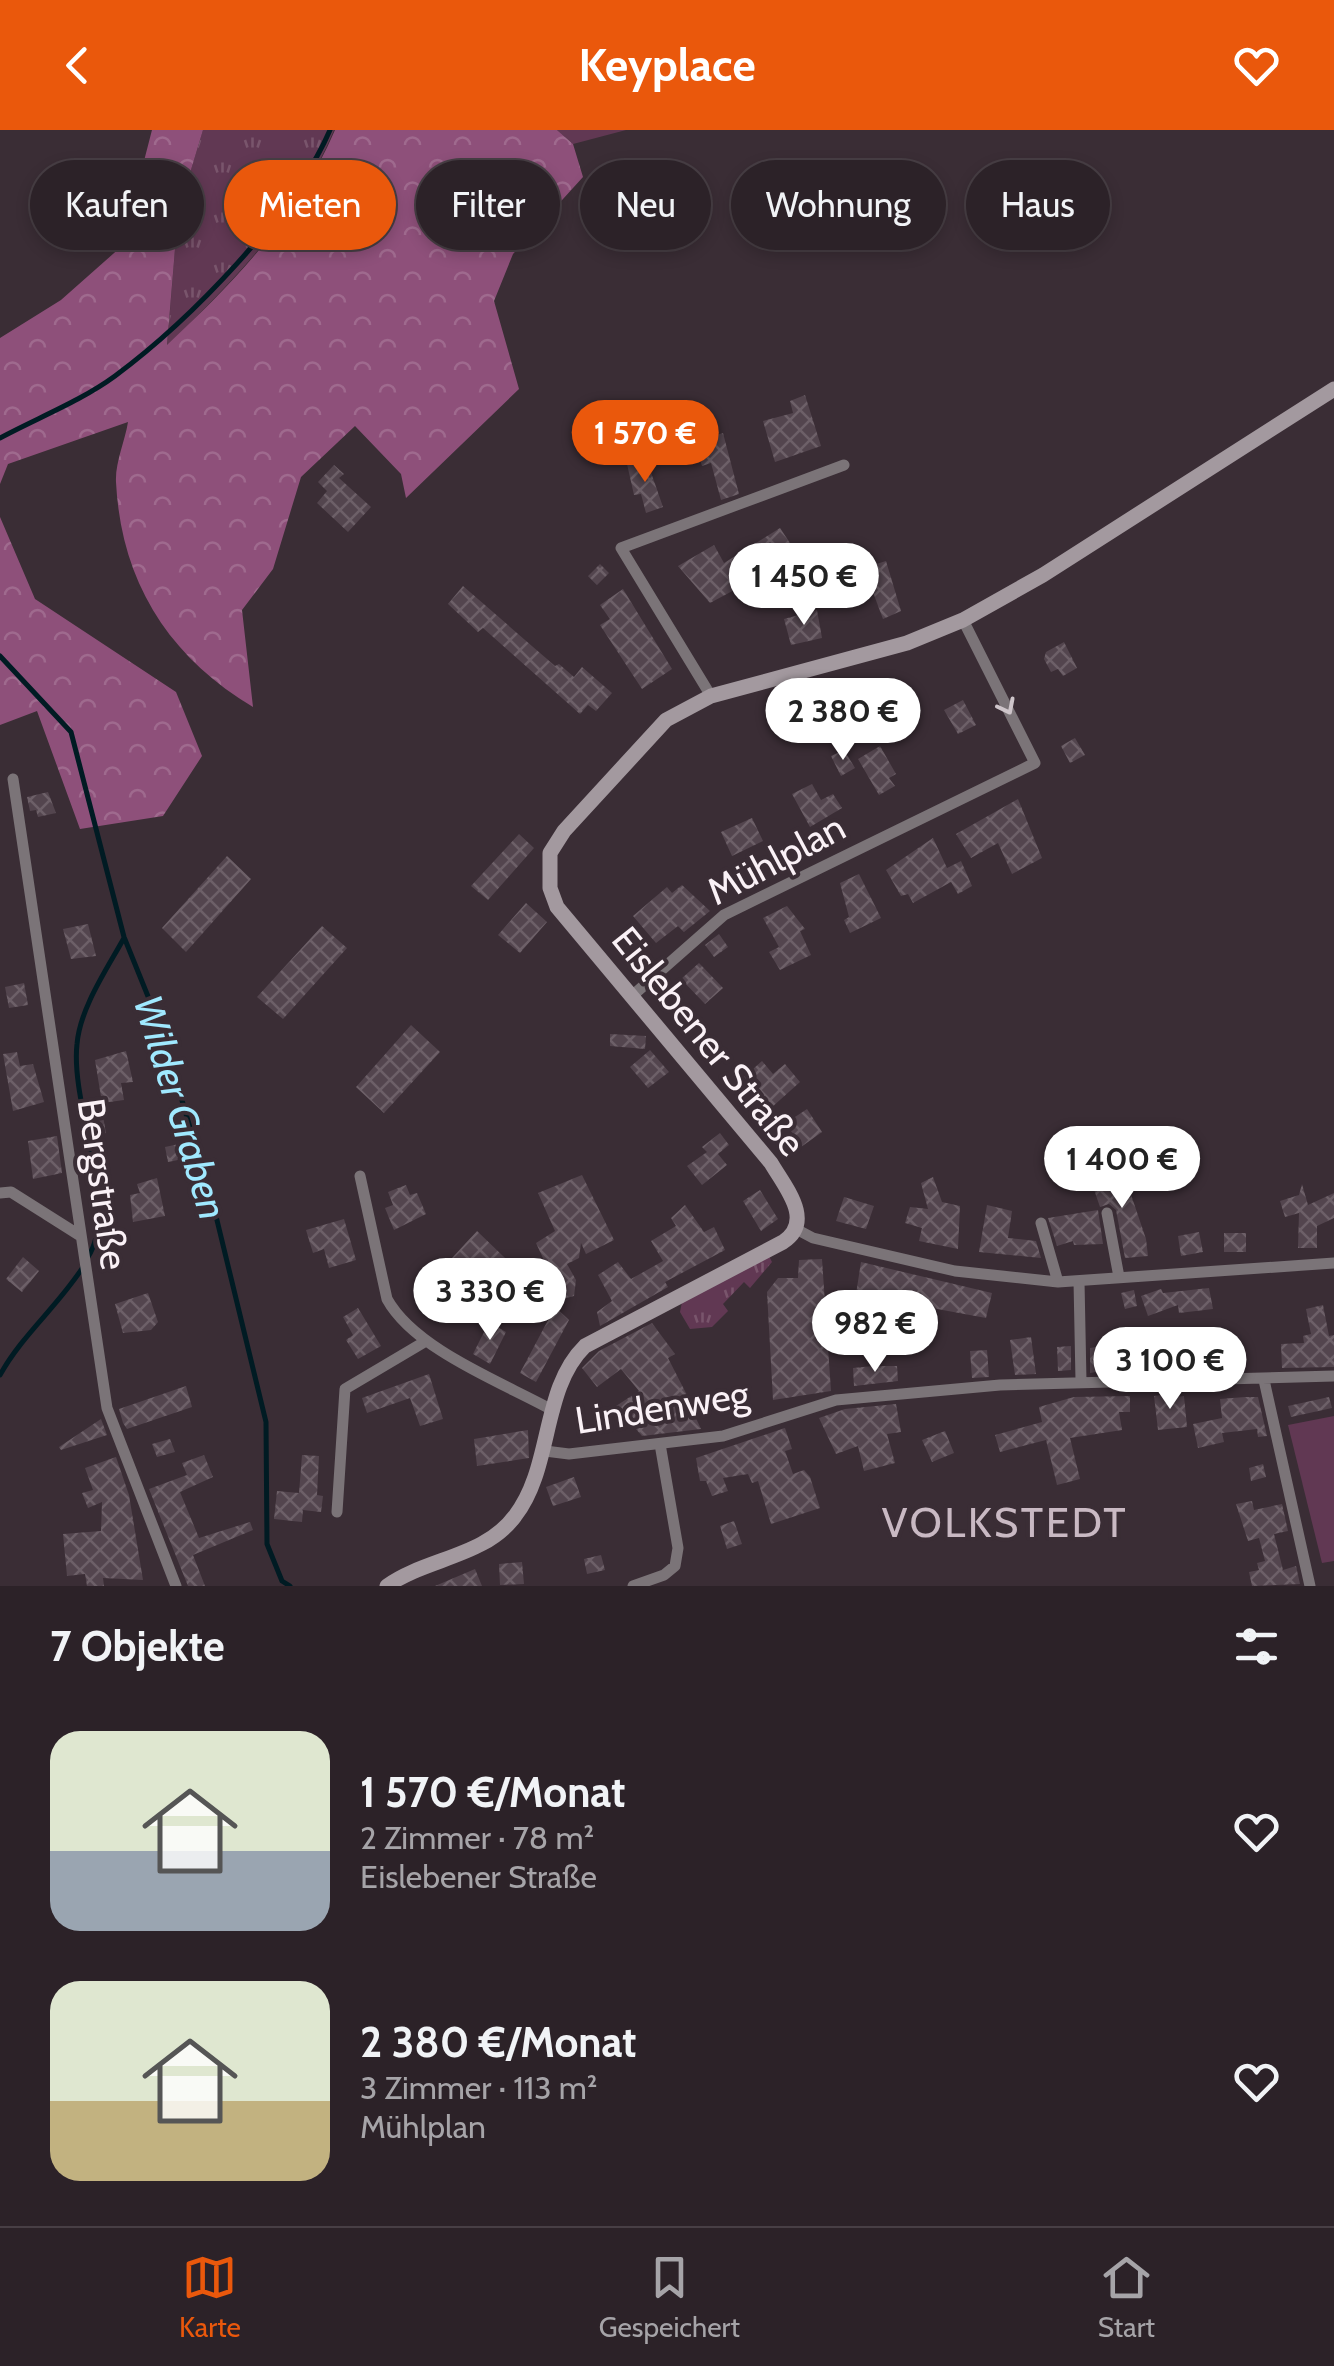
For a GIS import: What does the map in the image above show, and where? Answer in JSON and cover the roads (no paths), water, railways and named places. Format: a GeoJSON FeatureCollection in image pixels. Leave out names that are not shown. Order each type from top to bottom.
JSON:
{"type":"FeatureCollection","features":[{"type":"Feature","properties":{"kind":"main road","name":"Eislebener Straße"},"geometry":{"type":"LineString","coordinates":[[796,1229],[798,1208],[771,1163],[557,907],[550,888],[550,853],[564,831],[666,720],[711,696],[907,643],[963,620],[1043,575],[1334,390]]}},
{"type":"Feature","properties":{"kind":"main road"},"geometry":{"type":"LineString","coordinates":[[387,1586],[487,1541],[514,1518],[546,1452],[568,1370],[585,1346],[782,1242],[796,1229]]}},
{"type":"Feature","properties":{"kind":"street"},"geometry":{"type":"LineString","coordinates":[[711,696],[621,548],[844,465]]}},
{"type":"Feature","properties":{"kind":"street","name":"Mühlplan"},"geometry":{"type":"LineString","coordinates":[[632,996],[724,915],[1035,764],[963,620]]}},
{"type":"Feature","properties":{"kind":"street","name":"Bergstraße"},"geometry":{"type":"LineString","coordinates":[[13,778],[107,1408],[176,1586]]}},
{"type":"Feature","properties":{"kind":"street"},"geometry":{"type":"LineString","coordinates":[[360,1176],[387,1299],[426,1341],[554,1411]]}},
{"type":"Feature","properties":{"kind":"street"},"geometry":{"type":"LineString","coordinates":[[0,1193],[11,1192],[79,1235]]}},
{"type":"Feature","properties":{"kind":"street"},"geometry":{"type":"LineString","coordinates":[[1107,1213],[1119,1278]]}},
{"type":"Feature","properties":{"kind":"street"},"geometry":{"type":"LineString","coordinates":[[1041,1223],[1058,1282]]}},
{"type":"Feature","properties":{"kind":"street"},"geometry":{"type":"LineString","coordinates":[[796,1229],[813,1238],[954,1271],[1058,1282],[1334,1262]]}},
{"type":"Feature","properties":{"kind":"street"},"geometry":{"type":"LineString","coordinates":[[1078,1281],[1081,1382]]}},
{"type":"Feature","properties":{"kind":"street"},"geometry":{"type":"LineString","coordinates":[[337,1512],[345,1388],[426,1341]]}},
{"type":"Feature","properties":{"kind":"street","name":"Lindenweg"},"geometry":{"type":"LineString","coordinates":[[546,1452],[569,1454],[723,1436],[836,1400],[1081,1382],[1334,1376]]}},
{"type":"Feature","properties":{"kind":"street"},"geometry":{"type":"LineString","coordinates":[[1264,1380],[1310,1586]]}},
{"type":"Feature","properties":{"kind":"street"},"geometry":{"type":"LineString","coordinates":[[633,1586],[664,1576],[675,1566],[678,1548],[660,1444]]}},
{"type":"Feature","properties":{"kind":"waterway","name":"Wilder Graben"},"geometry":{"type":"LineString","coordinates":[[0,438],[102,385],[175,326],[266,230],[292,196],[330,130]]}},
{"type":"Feature","properties":{"kind":"waterway","name":"Wilder Graben"},"geometry":{"type":"LineString","coordinates":[[0,656],[71,732],[124,937],[160,1026],[215,1212],[266,1422],[267,1544],[282,1581],[290,1586]]}},
{"type":"Feature","properties":{"kind":"waterway"},"geometry":{"type":"LineString","coordinates":[[88,1257],[99,1211],[80,1096],[77,1044],[89,1003],[124,938]]}},
{"type":"Feature","properties":{"kind":"waterway"},"geometry":{"type":"LineString","coordinates":[[0,1375],[83,1267]]}},
{"type":"Feature","properties":{"kind":"district","name":"VOLKSTEDT"},"geometry":{"type":"Point","coordinates":[1005,1522]}}]}
